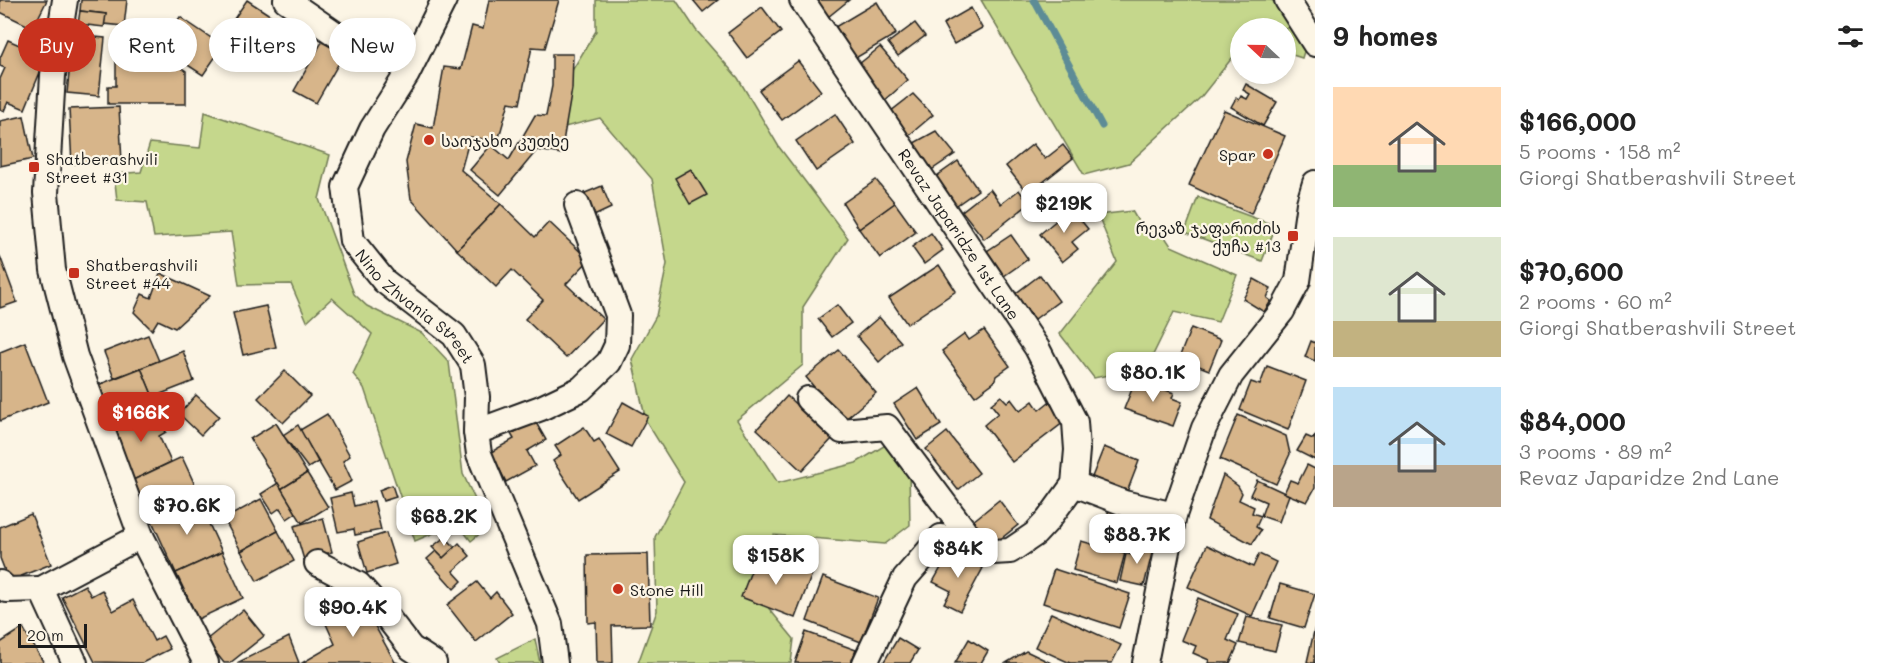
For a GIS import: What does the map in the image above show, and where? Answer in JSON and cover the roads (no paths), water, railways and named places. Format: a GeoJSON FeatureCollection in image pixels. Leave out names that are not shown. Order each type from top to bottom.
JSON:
{"type":"FeatureCollection","features":[{"type":"Feature","properties":{"kind":"street"},"geometry":{"type":"LineString","coordinates":[[65,0],[53,75],[46,193],[53,270],[75,356],[141,536],[206,663]]}},
{"type":"Feature","properties":{"kind":"street"},"geometry":{"type":"LineString","coordinates":[[286,0],[329,29]]}},
{"type":"Feature","properties":{"kind":"street","name":"Nino Zhvania Street"},"geometry":{"type":"LineString","coordinates":[[444,0],[407,74],[372,129],[345,187],[352,241],[384,281],[454,335],[472,365],[477,397],[476,432],[479,454],[550,624],[555,663]]}},
{"type":"Feature","properties":{"kind":"street","name":"Revaz Japaridze 1st Lane"},"geometry":{"type":"LineString","coordinates":[[801,0],[1037,348],[1075,422],[1077,450],[1074,484]]}},
{"type":"Feature","properties":{"kind":"street"},"geometry":{"type":"LineString","coordinates":[[1287,0],[1315,44]]}},
{"type":"Feature","properties":{"kind":"street"},"geometry":{"type":"LineString","coordinates":[[1145,663],[1174,515],[1204,428],[1231,375],[1282,311],[1306,286],[1309,204],[1315,183]]}},
{"type":"Feature","properties":{"kind":"street"},"geometry":{"type":"LineString","coordinates":[[476,432],[541,408],[581,389],[609,362],[617,345],[618,315],[577,205]]}},
{"type":"Feature","properties":{"kind":"street"},"geometry":{"type":"LineString","coordinates":[[808,399],[842,431],[887,428],[973,542]]}},
{"type":"Feature","properties":{"kind":"street"},"geometry":{"type":"LineString","coordinates":[[865,663],[905,578],[941,537],[973,542],[993,552],[1010,551],[1035,534],[1074,484],[1124,503],[1174,515]]}},
{"type":"Feature","properties":{"kind":"street"},"geometry":{"type":"LineString","coordinates":[[0,583],[7,590],[41,589],[141,536]]}},
{"type":"Feature","properties":{"kind":"street"},"geometry":{"type":"LineString","coordinates":[[317,563],[359,585],[411,648],[434,663]]}},
{"type":"Feature","properties":{"kind":"street"},"geometry":{"type":"LineString","coordinates":[[41,589],[75,663]]}},
{"type":"Feature","properties":{"kind":"waterway"},"geometry":{"type":"LineString","coordinates":[[1034,0],[1102,126]]}},
{"type":"Feature","properties":{"kind":"place","name":"საოჯახო კუთხე"},"geometry":{"type":"Point","coordinates":[429,140]}},
{"type":"Feature","properties":{"kind":"place","name":"Spar"},"geometry":{"type":"Point","coordinates":[1268,154]}},
{"type":"Feature","properties":{"kind":"place","name":"Shatberashvili Street #31"},"geometry":{"type":"Point","coordinates":[34,167]}},
{"type":"Feature","properties":{"kind":"place","name":"რევაზ ჯაფარიძის ქუჩა #13"},"geometry":{"type":"Point","coordinates":[1293,236]}},
{"type":"Feature","properties":{"kind":"place","name":"Shatberashvili Street #44"},"geometry":{"type":"Point","coordinates":[74,273]}},
{"type":"Feature","properties":{"kind":"place","name":"Stone Hill"},"geometry":{"type":"Point","coordinates":[618,589]}}]}
